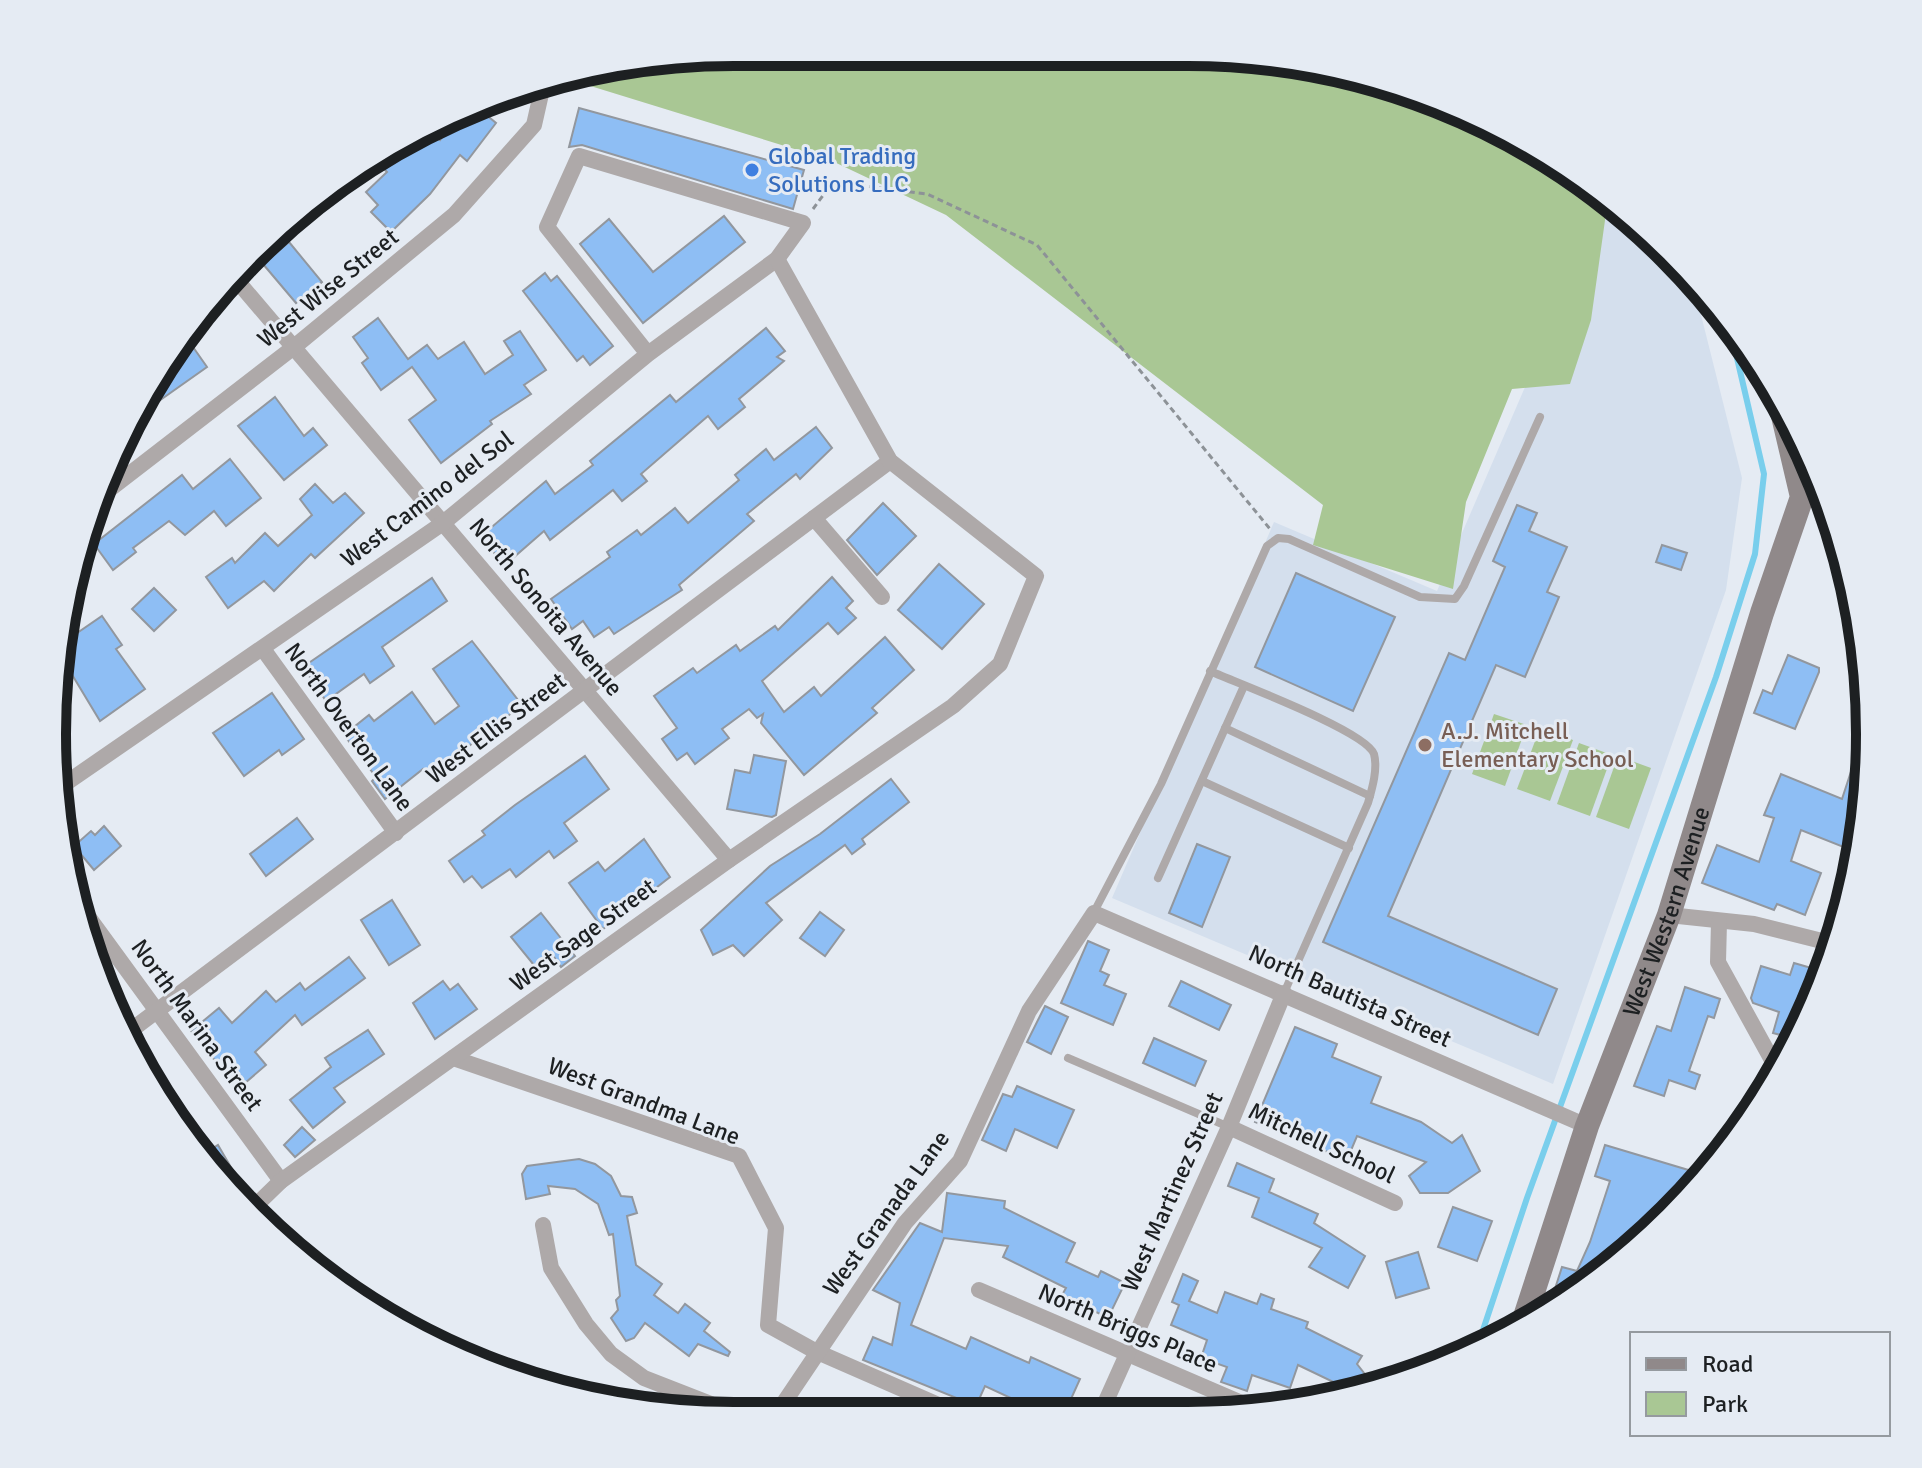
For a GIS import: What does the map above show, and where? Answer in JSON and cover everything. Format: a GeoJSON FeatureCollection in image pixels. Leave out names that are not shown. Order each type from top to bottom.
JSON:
{"type":"FeatureCollection","features":[{"type":"Feature","properties":{"kind":"street","name":"West Wise Street"},"geometry":{"type":"LineString","coordinates":[[114,486],[294,347],[454,215],[534,125],[541,95]]}},
{"type":"Feature","properties":{"kind":"street"},"geometry":{"type":"LineString","coordinates":[[648,354],[547,227],[579,156],[803,223]]}},
{"type":"Feature","properties":{"kind":"street","name":"West Camino del Sol"},"geometry":{"type":"LineString","coordinates":[[67,782],[443,523],[648,354],[777,259],[803,223]]}},
{"type":"Feature","properties":{"kind":"street"},"geometry":{"type":"LineString","coordinates":[[777,259],[890,461]]}},
{"type":"Feature","properties":{"kind":"street","name":"North Sonoita Avenue"},"geometry":{"type":"LineString","coordinates":[[241,285],[729,860]]}},
{"type":"Feature","properties":{"kind":"street","name":"West Ellis Street"},"geometry":{"type":"LineString","coordinates":[[135,1028],[890,461]]}},
{"type":"Feature","properties":{"kind":"street","name":"West Sage Street"},"geometry":{"type":"LineString","coordinates":[[259,1203],[281,1181],[729,860],[953,706],[1000,664],[1036,576],[890,461]]}},
{"type":"Feature","properties":{"kind":"street","name":"West Western Avenue"},"geometry":{"type":"LineString","coordinates":[[1527,1310],[1587,1126],[1669,915],[1762,613],[1812,497]]}},
{"type":"Feature","properties":{"kind":"street"},"geometry":{"type":"LineString","coordinates":[[814,518],[882,597]]}},
{"type":"Feature","properties":{"kind":"street","name":"North Overton Lane"},"geometry":{"type":"LineString","coordinates":[[263,649],[396,833]]}},
{"type":"Feature","properties":{"kind":"street","name":"North Bautista Street"},"geometry":{"type":"LineString","coordinates":[[1094,913],[1587,1126]]}},
{"type":"Feature","properties":{"kind":"street","name":"West Granada Lane"},"geometry":{"type":"LineString","coordinates":[[784,1402],[815,1351],[905,1223],[960,1161],[1029,1011],[1094,913]]}},
{"type":"Feature","properties":{"kind":"street"},"geometry":{"type":"LineString","coordinates":[[1669,915],[1754,924],[1823,941]]}},
{"type":"Feature","properties":{"kind":"street"},"geometry":{"type":"LineString","coordinates":[[1719,922],[1718,962],[1772,1059]]}},
{"type":"Feature","properties":{"kind":"street","name":"North Marina Street"},"geometry":{"type":"LineString","coordinates":[[94,925],[281,1181]]}},
{"type":"Feature","properties":{"kind":"street","name":"West Martinez Street"},"geometry":{"type":"LineString","coordinates":[[1105,1402],[1229,1127],[1284,993]]}},
{"type":"Feature","properties":{"kind":"street","name":"West Grandma Lane"},"geometry":{"type":"LineString","coordinates":[[453,1058],[739,1156],[776,1228],[768,1325],[815,1351]]}},
{"type":"Feature","properties":{"kind":"street","name":"Mitchell School"},"geometry":{"type":"LineString","coordinates":[[1229,1127],[1395,1203]]}},
{"type":"Feature","properties":{"kind":"street"},"geometry":{"type":"LineString","coordinates":[[543,1225],[551,1268],[586,1324],[611,1354],[644,1378],[704,1401]]}},
{"type":"Feature","properties":{"kind":"street","name":"North Briggs Place"},"geometry":{"type":"LineString","coordinates":[[979,1290],[1236,1401]]}},
{"type":"Feature","properties":{"kind":"street"},"geometry":{"type":"LineString","coordinates":[[815,1351],[932,1402]]}},
{"type":"Feature","properties":{"kind":"lane"},"geometry":{"type":"LineString","coordinates":[[1094,913],[1161,784],[1260,556],[1278,538],[1305,545],[1420,597],[1455,599],[1464,586],[1540,417]]}},
{"type":"Feature","properties":{"kind":"lane"},"geometry":{"type":"LineString","coordinates":[[1210,671],[1364,742],[1373,753],[1370,796],[1284,993]]}},
{"type":"Feature","properties":{"kind":"lane"},"geometry":{"type":"LineString","coordinates":[[1158,878],[1244,686]]}},
{"type":"Feature","properties":{"kind":"lane"},"geometry":{"type":"LineString","coordinates":[[1225,728],[1370,796]]}},
{"type":"Feature","properties":{"kind":"lane"},"geometry":{"type":"LineString","coordinates":[[1202,781],[1349,848]]}},
{"type":"Feature","properties":{"kind":"lane"},"geometry":{"type":"LineString","coordinates":[[1068,1058],[1229,1127]]}},
{"type":"Feature","properties":{"kind":"path"},"geometry":{"type":"LineString","coordinates":[[803,223],[833,182],[927,194],[1037,245],[1278,538]]}},
{"type":"Feature","properties":{"kind":"shaded area","name":"A.J. Mitchell Elementary School"},"geometry":{"type":"Polygon","coordinates":[[[1602,210],[1660,262],[1698,304],[1742,478],[1726,590],[1553,1084],[1112,898],[1274,522],[1437,591],[1602,210]]]}},
{"type":"Feature","properties":{"kind":"green space"},"geometry":{"type":"Polygon","coordinates":[[[1188,66],[1275,72],[1361,89],[1403,101],[1483,135],[1522,155],[1606,213],[1591,320],[1570,384],[1512,389],[1466,502],[1453,589],[1313,545],[1323,505],[946,215],[830,160],[584,84],[690,67],[1188,66]]]}},
{"type":"Feature","properties":{"kind":"green space"},"geometry":{"type":"Polygon","coordinates":[[[1494,714],[1527,725],[1505,786],[1472,774],[1494,714]]]}},
{"type":"Feature","properties":{"kind":"green space"},"geometry":{"type":"Polygon","coordinates":[[[1540,728],[1573,740],[1550,801],[1517,789],[1540,728]]]}},
{"type":"Feature","properties":{"kind":"green space"},"geometry":{"type":"Polygon","coordinates":[[[1579,743],[1612,755],[1590,816],[1557,804],[1579,743]]]}},
{"type":"Feature","properties":{"kind":"green space"},"geometry":{"type":"Polygon","coordinates":[[[1618,756],[1651,768],[1629,829],[1596,817],[1618,756]]]}},
{"type":"Feature","properties":{"kind":"building"},"geometry":{"type":"Polygon","coordinates":[[[579,108],[804,170],[793,209],[582,145],[569,147],[579,108]]]}},
{"type":"Feature","properties":{"kind":"building"},"geometry":{"type":"Polygon","coordinates":[[[485,114],[496,123],[467,161],[460,155],[430,194],[391,232],[371,212],[378,205],[366,192],[387,172],[382,167],[436,137],[440,140],[446,132],[485,114]]]}},
{"type":"Feature","properties":{"kind":"building"},"geometry":{"type":"Polygon","coordinates":[[[724,216],[745,242],[643,323],[580,244],[609,219],[653,272],[724,216]]]}},
{"type":"Feature","properties":{"kind":"building"},"geometry":{"type":"Polygon","coordinates":[[[289,242],[322,282],[296,303],[263,264],[289,242]]]}},
{"type":"Feature","properties":{"kind":"building"},"geometry":{"type":"Polygon","coordinates":[[[545,273],[551,281],[557,276],[613,346],[590,365],[583,356],[577,361],[523,291],[545,273]]]}},
{"type":"Feature","properties":{"kind":"building"},"geometry":{"type":"Polygon","coordinates":[[[378,318],[408,359],[427,345],[438,359],[464,342],[485,374],[513,355],[504,341],[520,331],[546,370],[524,385],[531,394],[490,421],[492,424],[441,463],[409,420],[436,400],[412,367],[381,390],[362,363],[368,358],[353,337],[378,318]]]}},
{"type":"Feature","properties":{"kind":"building"},"geometry":{"type":"Polygon","coordinates":[[[766,328],[785,351],[777,357],[784,361],[739,399],[745,407],[718,429],[708,416],[641,474],[647,481],[622,501],[613,490],[550,540],[544,531],[505,565],[480,537],[546,481],[555,494],[593,465],[590,461],[670,395],[676,402],[766,328]]]}},
{"type":"Feature","properties":{"kind":"building"},"geometry":{"type":"Polygon","coordinates":[[[192,345],[207,367],[152,406],[192,345]]]}},
{"type":"Feature","properties":{"kind":"building"},"geometry":{"type":"Polygon","coordinates":[[[275,397],[304,436],[313,428],[327,445],[284,480],[238,426],[275,397]]]}},
{"type":"Feature","properties":{"kind":"building"},"geometry":{"type":"Polygon","coordinates":[[[816,427],[832,448],[800,479],[796,474],[747,514],[754,521],[679,585],[682,590],[614,634],[609,627],[594,637],[583,621],[572,629],[551,599],[610,557],[607,552],[637,530],[641,535],[675,508],[688,523],[739,480],[735,475],[766,449],[774,460],[816,427]]]}},
{"type":"Feature","properties":{"kind":"building"},"geometry":{"type":"Polygon","coordinates":[[[230,459],[261,498],[226,526],[214,511],[185,535],[169,521],[133,548],[136,552],[113,570],[94,544],[182,475],[193,489],[230,459]]]}},
{"type":"Feature","properties":{"kind":"building"},"geometry":{"type":"Polygon","coordinates":[[[315,484],[333,503],[345,493],[364,513],[315,558],[311,554],[274,591],[264,581],[228,608],[206,577],[232,558],[235,563],[265,533],[278,546],[312,515],[300,499],[315,484]]]}},
{"type":"Feature","properties":{"kind":"building"},"geometry":{"type":"Polygon","coordinates":[[[883,503],[916,536],[877,575],[847,540],[883,503]]]}},
{"type":"Feature","properties":{"kind":"building"},"geometry":{"type":"Polygon","coordinates":[[[1517,505],[1537,513],[1529,531],[1567,547],[1547,592],[1559,597],[1525,677],[1496,665],[1388,916],[1557,989],[1538,1035],[1323,942],[1449,653],[1465,660],[1505,567],[1493,561],[1517,505]]]}},
{"type":"Feature","properties":{"kind":"building"},"geometry":{"type":"Polygon","coordinates":[[[1662,545],[1687,553],[1681,570],[1656,562],[1662,545]]]}},
{"type":"Feature","properties":{"kind":"building"},"geometry":{"type":"Polygon","coordinates":[[[939,564],[984,604],[942,649],[898,610],[939,564]]]}},
{"type":"Feature","properties":{"kind":"building"},"geometry":{"type":"Polygon","coordinates":[[[1296,573],[1395,617],[1353,711],[1255,667],[1296,573]]]}},
{"type":"Feature","properties":{"kind":"building"},"geometry":{"type":"Polygon","coordinates":[[[832,577],[853,601],[846,608],[856,618],[838,634],[828,623],[762,681],[784,712],[814,687],[821,696],[885,637],[914,670],[872,708],[877,713],[804,775],[761,723],[763,714],[757,718],[749,709],[722,729],[729,738],[695,764],[687,753],[677,760],[662,739],[677,728],[654,696],[693,668],[697,673],[736,645],[740,651],[775,626],[778,630],[832,577]]]}},
{"type":"Feature","properties":{"kind":"building"},"geometry":{"type":"Polygon","coordinates":[[[432,578],[447,601],[382,647],[394,666],[370,683],[364,674],[326,701],[303,667],[432,578]]]}},
{"type":"Feature","properties":{"kind":"building"},"geometry":{"type":"Polygon","coordinates":[[[154,588],[176,610],[154,631],[132,609],[154,588]]]}},
{"type":"Feature","properties":{"kind":"building"},"geometry":{"type":"Polygon","coordinates":[[[102,616],[122,645],[116,649],[145,689],[100,721],[69,670],[74,635],[102,616]]]}},
{"type":"Feature","properties":{"kind":"building"},"geometry":{"type":"Polygon","coordinates":[[[472,641],[522,705],[429,777],[423,769],[385,799],[372,781],[376,777],[344,735],[369,715],[374,721],[412,692],[435,724],[459,706],[433,669],[472,641]]]}},
{"type":"Feature","properties":{"kind":"building"},"geometry":{"type":"Polygon","coordinates":[[[1788,655],[1819,668],[1795,729],[1754,713],[1763,690],[1772,694],[1788,655]]]}},
{"type":"Feature","properties":{"kind":"building"},"geometry":{"type":"Polygon","coordinates":[[[272,693],[304,739],[282,755],[279,750],[244,776],[213,733],[272,693]]]}},
{"type":"Feature","properties":{"kind":"building"},"geometry":{"type":"Polygon","coordinates":[[[754,755],[786,761],[776,815],[772,817],[727,809],[735,770],[750,773],[754,755]]]}},
{"type":"Feature","properties":{"kind":"building"},"geometry":{"type":"Polygon","coordinates":[[[585,756],[609,789],[564,823],[577,841],[554,858],[549,851],[516,877],[510,869],[482,888],[472,876],[464,882],[449,861],[485,835],[482,831],[515,805],[585,756]]]}},
{"type":"Feature","properties":{"kind":"building"},"geometry":{"type":"Polygon","coordinates":[[[1855,758],[1846,848],[1801,830],[1791,861],[1821,873],[1805,915],[1777,904],[1774,910],[1702,883],[1717,845],[1759,862],[1774,818],[1764,815],[1781,774],[1842,799],[1855,758]]]}},
{"type":"Feature","properties":{"kind":"building"},"geometry":{"type":"Polygon","coordinates":[[[891,779],[909,802],[862,839],[865,844],[852,854],[845,845],[766,903],[782,920],[744,956],[733,945],[713,955],[701,930],[770,866],[820,834],[891,779]]]}},
{"type":"Feature","properties":{"kind":"building"},"geometry":{"type":"Polygon","coordinates":[[[297,818],[313,839],[266,876],[250,854],[297,818]]]}},
{"type":"Feature","properties":{"kind":"building"},"geometry":{"type":"Polygon","coordinates":[[[104,826],[121,846],[94,870],[76,844],[91,831],[95,835],[104,826]]]}},
{"type":"Feature","properties":{"kind":"building"},"geometry":{"type":"Polygon","coordinates":[[[644,839],[670,877],[603,929],[569,883],[598,862],[605,871],[644,839]]]}},
{"type":"Feature","properties":{"kind":"building"},"geometry":{"type":"Polygon","coordinates":[[[1197,844],[1230,857],[1202,927],[1169,913],[1197,844]]]}},
{"type":"Feature","properties":{"kind":"building"},"geometry":{"type":"Polygon","coordinates":[[[392,900],[420,945],[389,965],[361,920],[392,900]]]}},
{"type":"Feature","properties":{"kind":"building"},"geometry":{"type":"Polygon","coordinates":[[[820,912],[844,930],[825,956],[800,938],[820,912]]]}},
{"type":"Feature","properties":{"kind":"building"},"geometry":{"type":"Polygon","coordinates":[[[541,913],[575,956],[561,967],[554,957],[538,970],[511,937],[541,913]]]}},
{"type":"Feature","properties":{"kind":"building"},"geometry":{"type":"Polygon","coordinates":[[[1088,941],[1109,950],[1100,971],[1109,975],[1104,985],[1126,994],[1113,1025],[1061,1003],[1088,941]]]}},
{"type":"Feature","properties":{"kind":"building"},"geometry":{"type":"Polygon","coordinates":[[[349,957],[365,978],[302,1025],[295,1015],[255,1052],[266,1065],[238,1089],[191,1031],[219,1008],[232,1023],[266,991],[276,1002],[300,983],[305,990],[349,957]]]}},
{"type":"Feature","properties":{"kind":"building"},"geometry":{"type":"Polygon","coordinates":[[[1794,963],[1813,969],[1783,1036],[1773,1033],[1779,1012],[1753,1003],[1751,998],[1761,966],[1790,975],[1794,963]]]}},
{"type":"Feature","properties":{"kind":"building"},"geometry":{"type":"Polygon","coordinates":[[[443,981],[450,990],[458,984],[477,1009],[435,1039],[413,1003],[443,981]]]}},
{"type":"Feature","properties":{"kind":"building"},"geometry":{"type":"Polygon","coordinates":[[[1181,981],[1231,1005],[1219,1030],[1169,1006],[1181,981]]]}},
{"type":"Feature","properties":{"kind":"building"},"geometry":{"type":"Polygon","coordinates":[[[1685,987],[1720,999],[1714,1018],[1708,1016],[1689,1071],[1700,1075],[1695,1089],[1669,1080],[1664,1096],[1634,1086],[1657,1026],[1671,1031],[1685,987]]]}},
{"type":"Feature","properties":{"kind":"building"},"geometry":{"type":"Polygon","coordinates":[[[1045,1006],[1068,1017],[1051,1054],[1027,1042],[1045,1006]]]}},
{"type":"Feature","properties":{"kind":"building"},"geometry":{"type":"Polygon","coordinates":[[[1295,1027],[1337,1044],[1332,1057],[1381,1077],[1371,1103],[1421,1122],[1452,1143],[1462,1135],[1480,1171],[1448,1193],[1420,1193],[1409,1176],[1426,1162],[1357,1136],[1347,1160],[1255,1122],[1295,1027]]]}},
{"type":"Feature","properties":{"kind":"building"},"geometry":{"type":"Polygon","coordinates":[[[368,1030],[384,1054],[334,1088],[345,1102],[313,1128],[290,1100],[331,1067],[325,1058],[368,1030]]]}},
{"type":"Feature","properties":{"kind":"building"},"geometry":{"type":"Polygon","coordinates":[[[1154,1038],[1206,1061],[1195,1086],[1143,1063],[1154,1038]]]}},
{"type":"Feature","properties":{"kind":"building"},"geometry":{"type":"Polygon","coordinates":[[[1017,1086],[1074,1110],[1057,1148],[1015,1129],[1006,1151],[982,1140],[1003,1094],[1012,1097],[1017,1086]]]}},
{"type":"Feature","properties":{"kind":"building"},"geometry":{"type":"Polygon","coordinates":[[[302,1127],[315,1140],[295,1157],[284,1145],[302,1127]]]}},
{"type":"Feature","properties":{"kind":"building"},"geometry":{"type":"Polygon","coordinates":[[[218,1145],[236,1176],[232,1174],[211,1149],[218,1145]]]}},
{"type":"Feature","properties":{"kind":"building"},"geometry":{"type":"Polygon","coordinates":[[[1605,1145],[1692,1171],[1628,1236],[1554,1292],[1562,1267],[1577,1271],[1590,1242],[1610,1181],[1595,1176],[1605,1145]]]}},
{"type":"Feature","properties":{"kind":"building"},"geometry":{"type":"Polygon","coordinates":[[[579,1159],[595,1164],[611,1176],[621,1196],[632,1197],[637,1213],[627,1216],[636,1265],[662,1284],[654,1295],[678,1313],[685,1304],[710,1323],[704,1331],[730,1352],[728,1356],[698,1344],[689,1356],[645,1323],[634,1338],[626,1341],[611,1318],[618,1310],[616,1300],[620,1296],[613,1234],[609,1235],[598,1204],[575,1189],[548,1186],[550,1194],[526,1199],[522,1174],[527,1166],[579,1159]]]}},
{"type":"Feature","properties":{"kind":"building"},"geometry":{"type":"Polygon","coordinates":[[[1237,1163],[1274,1179],[1269,1192],[1318,1214],[1314,1223],[1365,1256],[1348,1288],[1309,1267],[1322,1248],[1252,1217],[1259,1198],[1228,1186],[1237,1163]]]}},
{"type":"Feature","properties":{"kind":"building"},"geometry":{"type":"Polygon","coordinates":[[[947,1193],[1005,1201],[1004,1208],[1075,1243],[1066,1262],[1098,1277],[1101,1271],[1125,1283],[1108,1318],[1062,1295],[1066,1288],[1003,1257],[1008,1246],[944,1238],[911,1325],[966,1349],[971,1337],[1029,1363],[1031,1357],[1080,1379],[1070,1402],[1012,1402],[1013,1399],[985,1386],[978,1402],[966,1402],[863,1360],[873,1337],[892,1345],[900,1303],[873,1290],[920,1223],[942,1232],[947,1193]]]}},
{"type":"Feature","properties":{"kind":"building"},"geometry":{"type":"Polygon","coordinates":[[[1453,1207],[1492,1221],[1477,1261],[1438,1247],[1453,1207]]]}},
{"type":"Feature","properties":{"kind":"building"},"geometry":{"type":"Polygon","coordinates":[[[1418,1252],[1429,1288],[1396,1298],[1386,1262],[1418,1252]]]}},
{"type":"Feature","properties":{"kind":"building"},"geometry":{"type":"Polygon","coordinates":[[[1183,1274],[1198,1281],[1189,1301],[1217,1313],[1225,1292],[1257,1304],[1261,1294],[1274,1299],[1271,1309],[1308,1322],[1306,1328],[1362,1356],[1357,1364],[1367,1377],[1338,1384],[1298,1365],[1290,1388],[1252,1375],[1247,1391],[1221,1382],[1227,1367],[1201,1358],[1207,1340],[1171,1325],[1179,1305],[1172,1302],[1183,1274]]]}},
{"type":"Feature","properties":{"kind":"waterway"},"geometry":{"type":"LineString","coordinates":[[1482,1334],[1527,1198],[1716,677],[1755,554],[1764,474],[1736,352]]}},
{"type":"Feature","properties":{"kind":"place","name":"Global Trading Solutions LLC"},"geometry":{"type":"Point","coordinates":[752,170]}},
{"type":"Feature","properties":{"kind":"place","name":"A.J. Mitchell Elementary School"},"geometry":{"type":"Point","coordinates":[1425,745]}}]}
